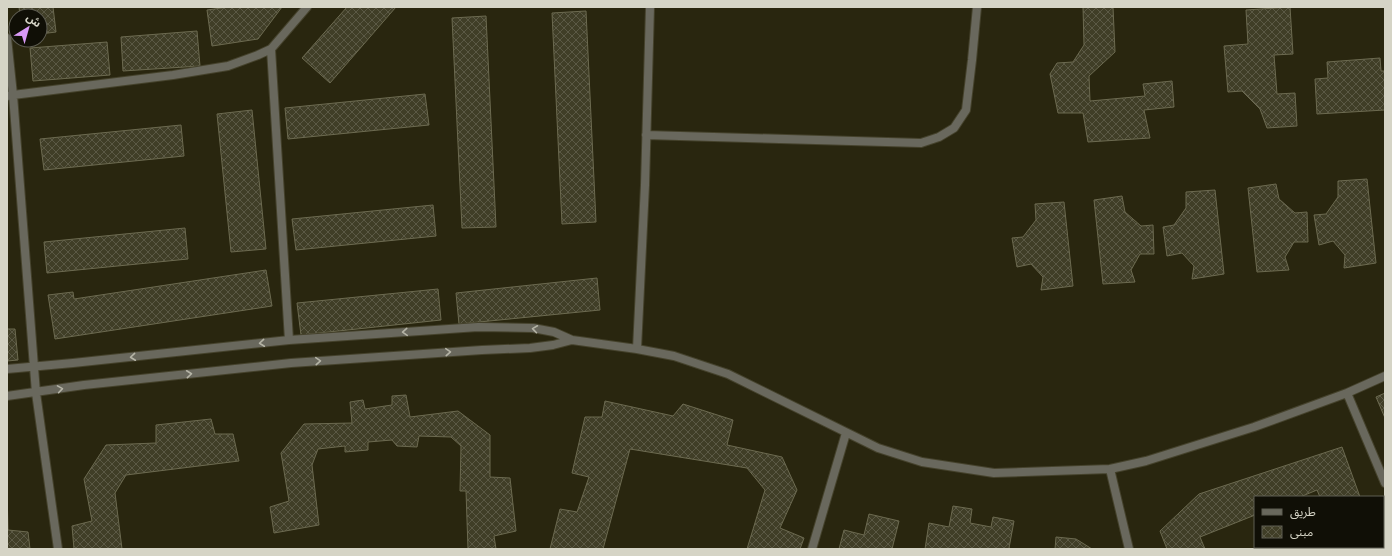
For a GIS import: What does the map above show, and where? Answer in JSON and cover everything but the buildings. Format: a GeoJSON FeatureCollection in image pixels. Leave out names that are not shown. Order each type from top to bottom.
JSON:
{"type":"FeatureCollection","features":[{"type":"Feature","properties":{"kind":"street"},"geometry":{"type":"LineString","coordinates":[[10,96],[173,75],[228,66],[271,49],[307,7]]}},
{"type":"Feature","properties":{"kind":"street"},"geometry":{"type":"LineString","coordinates":[[638,349],[650,7]]}},
{"type":"Feature","properties":{"kind":"street"},"geometry":{"type":"LineString","coordinates":[[646,135],[921,143],[939,137],[954,128],[966,110],[977,7]]}},
{"type":"Feature","properties":{"kind":"street"},"geometry":{"type":"LineString","coordinates":[[7,38],[10,96],[36,392],[58,549]]}},
{"type":"Feature","properties":{"kind":"street"},"geometry":{"type":"LineString","coordinates":[[271,49],[289,340]]}},
{"type":"Feature","properties":{"kind":"street"},"geometry":{"type":"LineString","coordinates":[[7,369],[289,340],[478,327],[533,328],[554,332],[572,340],[638,349],[674,356],[728,374],[878,448],[922,462],[994,473],[1110,469],[1146,461],[1254,427],[1347,393],[1385,376]]}},
{"type":"Feature","properties":{"kind":"street"},"geometry":{"type":"LineString","coordinates":[[7,396],[84,385],[291,362],[530,348],[553,346],[572,340]]}},
{"type":"Feature","properties":{"kind":"street"},"geometry":{"type":"LineString","coordinates":[[1347,393],[1385,483]]}},
{"type":"Feature","properties":{"kind":"street"},"geometry":{"type":"LineString","coordinates":[[812,549],[846,433]]}},
{"type":"Feature","properties":{"kind":"street"},"geometry":{"type":"LineString","coordinates":[[1110,469],[1129,549]]}}]}
